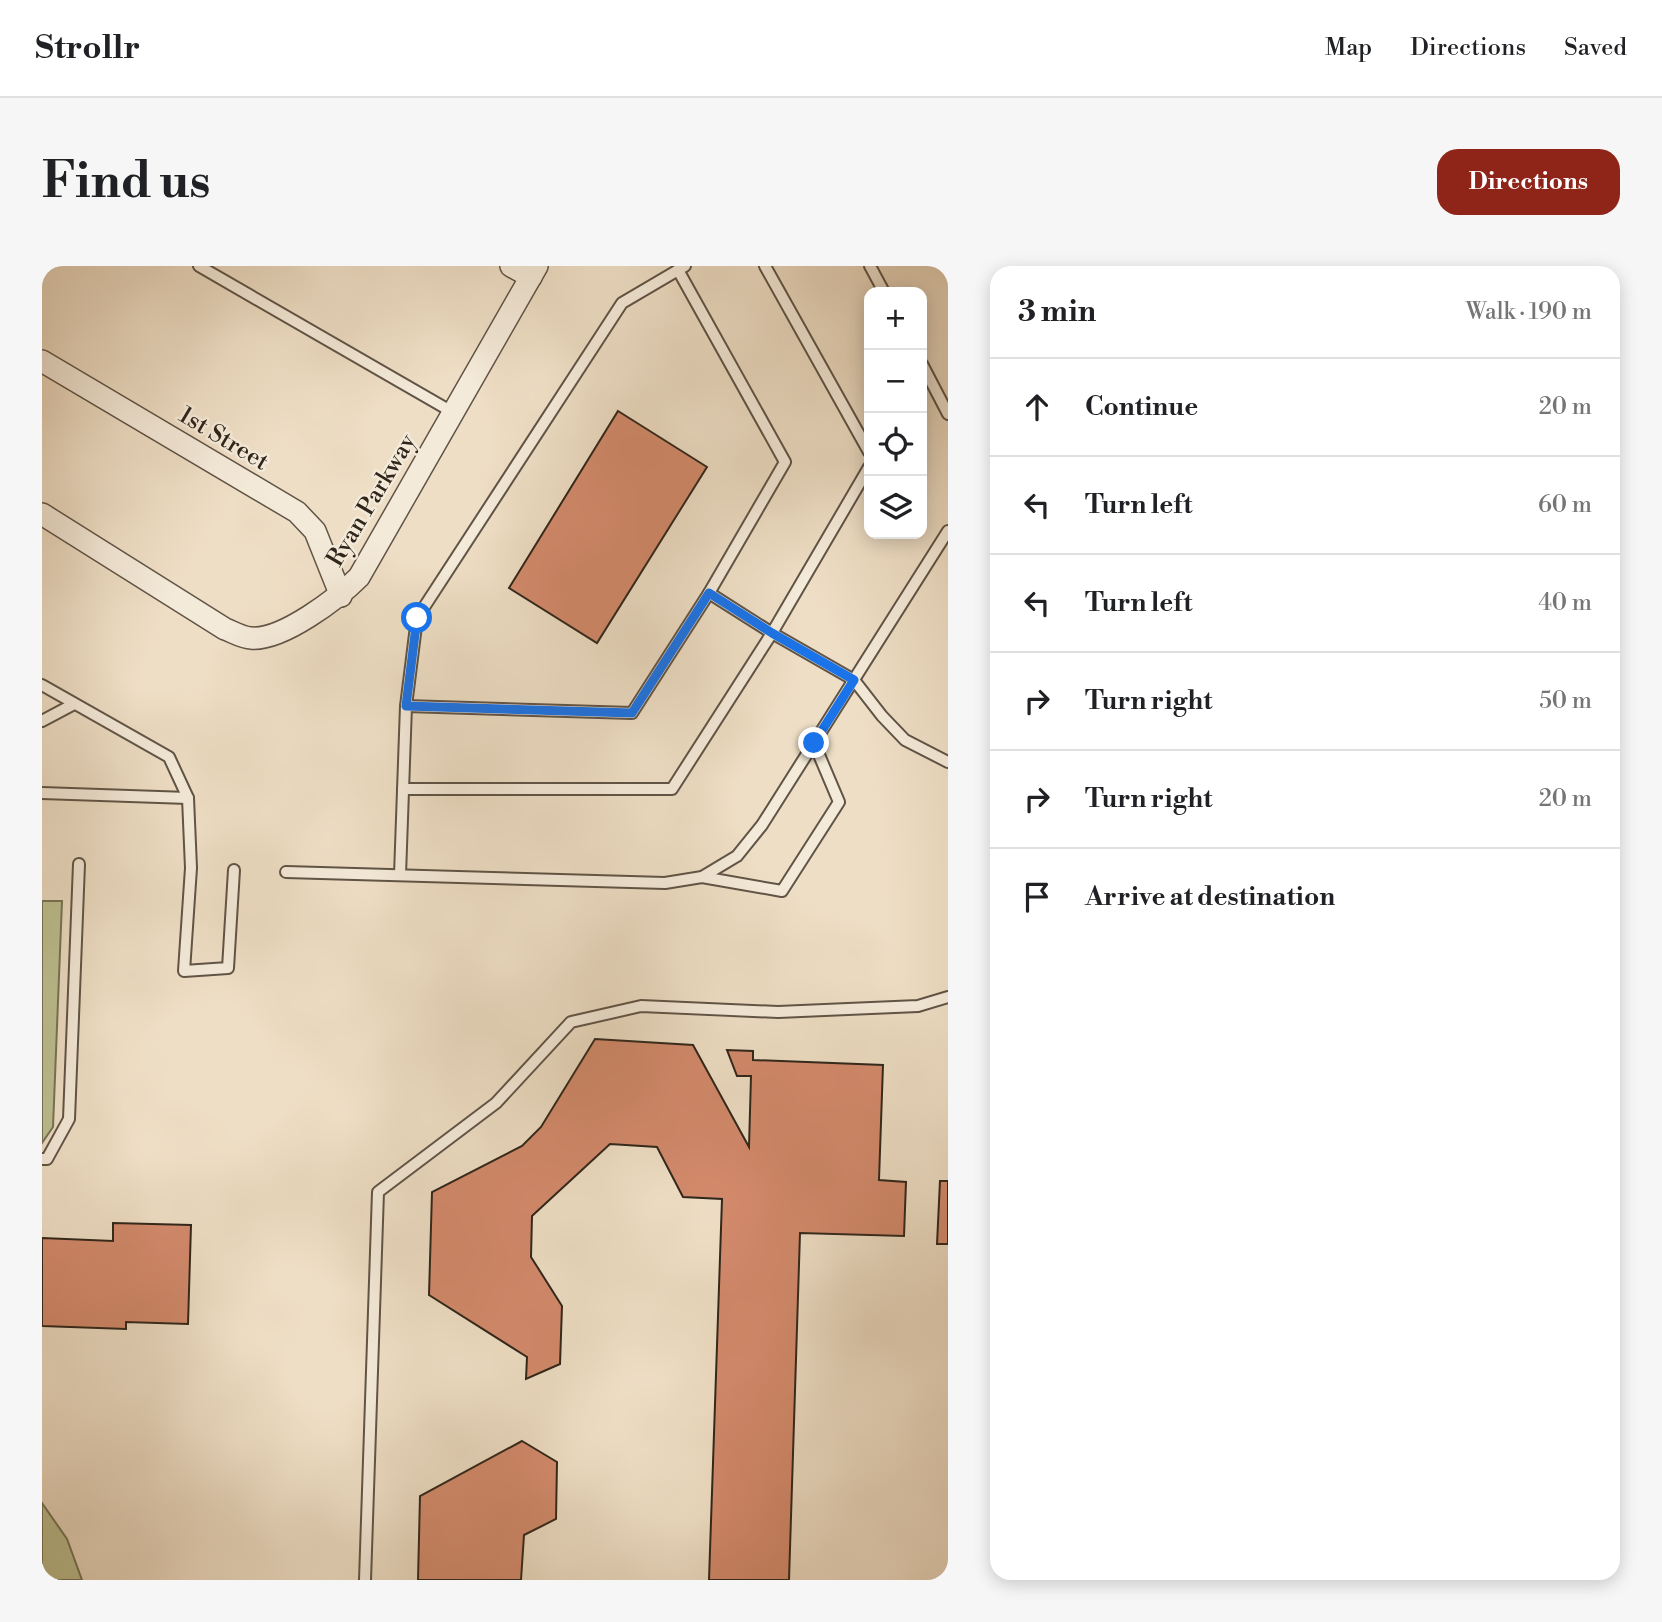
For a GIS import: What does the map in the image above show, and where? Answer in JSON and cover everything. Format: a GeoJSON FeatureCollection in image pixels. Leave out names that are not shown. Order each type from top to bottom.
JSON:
{"type":"FeatureCollection","features":[{"type":"Feature","properties":{"kind":"street"},"geometry":{"type":"LineString","coordinates":[[511,266],[534,272]]}},
{"type":"Feature","properties":{"kind":"street","name":"Ryan Parkway"},"geometry":{"type":"LineString","coordinates":[[42,514],[225,629],[251,638],[281,633],[341,596],[359,577],[534,272]]}},
{"type":"Feature","properties":{"kind":"street","name":"1st Street"},"geometry":{"type":"LineString","coordinates":[[42,361],[297,512],[315,531],[341,596]]}},
{"type":"Feature","properties":{"kind":"lane"},"geometry":{"type":"LineString","coordinates":[[199,266],[454,413]]}},
{"type":"Feature","properties":{"kind":"lane"},"geometry":{"type":"LineString","coordinates":[[765,266],[864,443]]}},
{"type":"Feature","properties":{"kind":"lane"},"geometry":{"type":"LineString","coordinates":[[870,266],[881,287]]}},
{"type":"Feature","properties":{"kind":"lane"},"geometry":{"type":"LineString","coordinates":[[400,875],[406,706],[417,618],[622,303],[681,268],[785,462],[709,593],[632,713],[406,706]]}},
{"type":"Feature","properties":{"kind":"lane"},"geometry":{"type":"LineString","coordinates":[[927,374],[948,414]]}},
{"type":"Feature","properties":{"kind":"lane"},"geometry":{"type":"LineString","coordinates":[[403,789],[673,789],[772,633],[864,476]]}},
{"type":"Feature","properties":{"kind":"lane"},"geometry":{"type":"LineString","coordinates":[[702,877],[737,856],[762,825],[948,531]]}},
{"type":"Feature","properties":{"kind":"lane"},"geometry":{"type":"LineString","coordinates":[[709,593],[854,680],[905,740],[948,762]]}},
{"type":"Feature","properties":{"kind":"lane"},"geometry":{"type":"LineString","coordinates":[[42,685],[169,757],[188,798],[191,868],[184,971],[228,968],[234,870]]}},
{"type":"Feature","properties":{"kind":"lane"},"geometry":{"type":"LineString","coordinates":[[42,721],[74,704]]}},
{"type":"Feature","properties":{"kind":"lane"},"geometry":{"type":"LineString","coordinates":[[286,872],[665,883],[702,877],[782,891],[839,802],[814,743]]}},
{"type":"Feature","properties":{"kind":"lane"},"geometry":{"type":"LineString","coordinates":[[42,793],[188,798]]}},
{"type":"Feature","properties":{"kind":"lane"},"geometry":{"type":"LineString","coordinates":[[42,1159],[47,1159],[69,1119],[79,864]]}},
{"type":"Feature","properties":{"kind":"lane"},"geometry":{"type":"LineString","coordinates":[[365,1580],[378,1192],[496,1103],[570,1023],[641,1006],[778,1012],[918,1006],[948,997]]}},
{"type":"Feature","properties":{"kind":"green space"},"geometry":{"type":"Polygon","coordinates":[[[42,901],[62,901],[53,1127],[42,1143],[42,901]]]}},
{"type":"Feature","properties":{"kind":"green space"},"geometry":{"type":"Polygon","coordinates":[[[42,1503],[67,1539],[82,1580],[42,1580],[42,1503]]]}},
{"type":"Feature","properties":{"kind":"building"},"geometry":{"type":"Polygon","coordinates":[[[618,411],[707,467],[597,643],[509,588],[618,411]]]}},
{"type":"Feature","properties":{"kind":"building"},"geometry":{"type":"Polygon","coordinates":[[[595,1039],[693,1045],[749,1147],[751,1076],[737,1076],[727,1050],[753,1051],[753,1060],[883,1065],[879,1180],[906,1182],[904,1236],[800,1233],[789,1580],[709,1580],[722,1199],[683,1197],[657,1147],[610,1144],[532,1216],[531,1257],[562,1306],[560,1364],[526,1379],[527,1357],[429,1295],[432,1192],[522,1146],[541,1127],[595,1039]]]}},
{"type":"Feature","properties":{"kind":"building"},"geometry":{"type":"Polygon","coordinates":[[[940,1181],[948,1181],[948,1244],[937,1244],[940,1181]]]}},
{"type":"Feature","properties":{"kind":"building"},"geometry":{"type":"Polygon","coordinates":[[[113,1223],[191,1225],[188,1324],[126,1322],[126,1329],[42,1326],[42,1238],[113,1241],[113,1223]]]}},
{"type":"Feature","properties":{"kind":"building"},"geometry":{"type":"Polygon","coordinates":[[[522,1441],[557,1462],[556,1519],[524,1535],[521,1580],[418,1580],[420,1496],[522,1441]]]}},
{"type":"Feature","properties":{"kind":"route"},"geometry":{"type":"LineString","coordinates":[[417,618],[406,706],[632,713],[709,593],[854,680],[814,743]]}}]}
